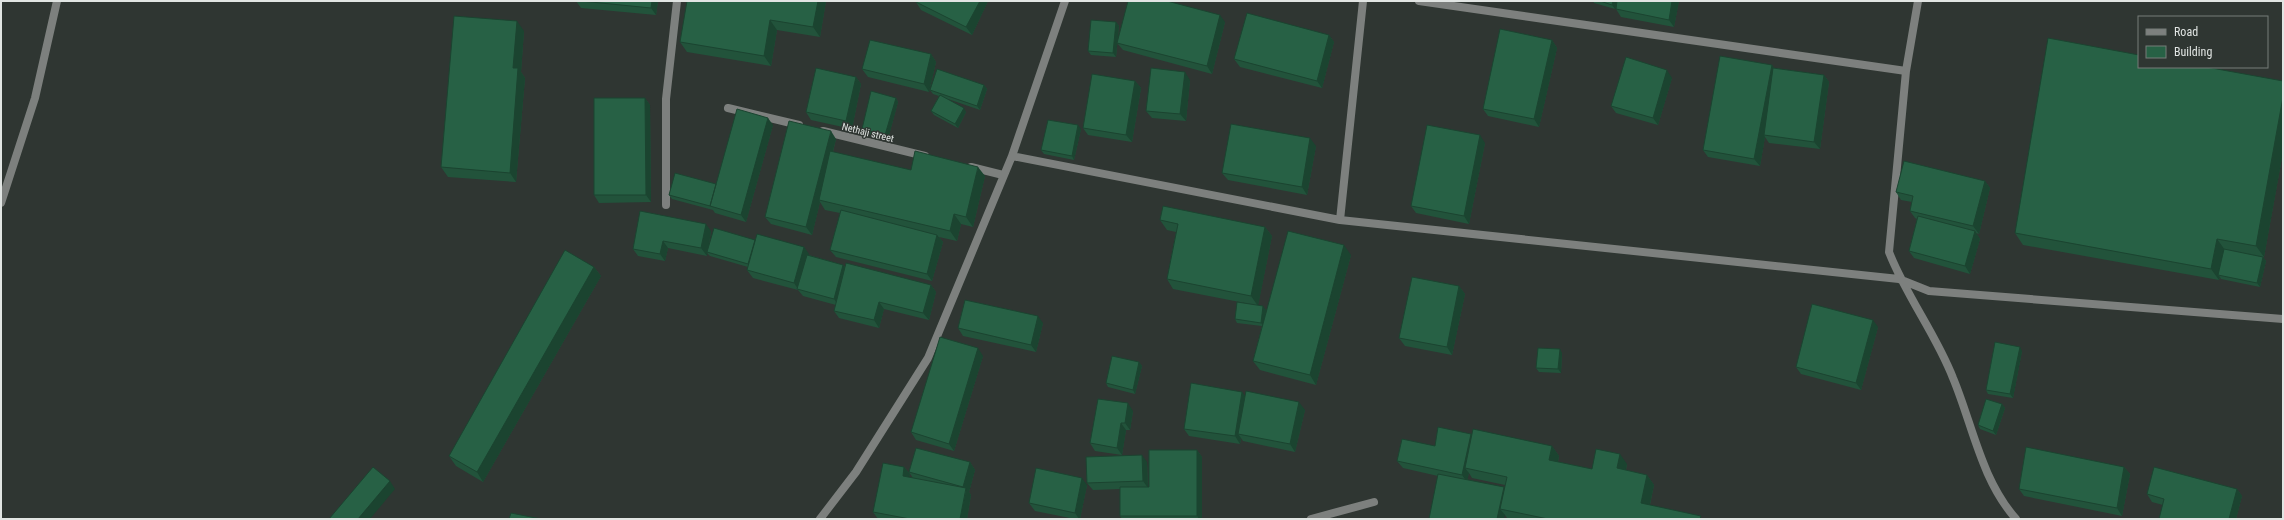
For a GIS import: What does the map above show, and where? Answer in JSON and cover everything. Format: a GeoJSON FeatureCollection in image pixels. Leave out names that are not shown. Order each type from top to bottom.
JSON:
{"type":"FeatureCollection","features":[{"type":"Feature","properties":{"kind":"street"},"geometry":{"type":"LineString","coordinates":[[1,202],[35,98],[57,1]]}},
{"type":"Feature","properties":{"kind":"street"},"geometry":{"type":"LineString","coordinates":[[666,206],[666,99],[677,1]]}},
{"type":"Feature","properties":{"kind":"street"},"geometry":{"type":"LineString","coordinates":[[820,519],[856,472],[928,358],[1012,156],[1065,1]]}},
{"type":"Feature","properties":{"kind":"street"},"geometry":{"type":"LineString","coordinates":[[1340,220],[1363,1]]}},
{"type":"Feature","properties":{"kind":"street"},"geometry":{"type":"LineString","coordinates":[[1420,1],[1906,71]]}},
{"type":"Feature","properties":{"kind":"street"},"geometry":{"type":"LineString","coordinates":[[1918,1],[1906,71],[1889,252],[1900,279],[1953,378],[1992,485],[2016,519]]}},
{"type":"Feature","properties":{"kind":"street","name":"Nethaji street"},"geometry":{"type":"LineString","coordinates":[[728,108],[935,158]]}},
{"type":"Feature","properties":{"kind":"street"},"geometry":{"type":"LineString","coordinates":[[1012,156],[1340,220],[1900,279],[1929,291],[2283,319]]}},
{"type":"Feature","properties":{"kind":"street"},"geometry":{"type":"LineString","coordinates":[[965,166],[1003,175]]}},
{"type":"Feature","properties":{"kind":"street"},"geometry":{"type":"LineString","coordinates":[[1311,519],[1374,502]]}},
{"type":"Feature","properties":{"kind":"building"},"geometry":{"type":"Polygon","coordinates":[[[581,1],[652,1],[651,8],[581,1]]]}},
{"type":"Feature","properties":{"kind":"building"},"geometry":{"type":"Polygon","coordinates":[[[687,1],[818,1],[813,27],[770,20],[764,56],[680,42],[687,1]]]}},
{"type":"Feature","properties":{"kind":"building"},"geometry":{"type":"Polygon","coordinates":[[[980,1],[966,27],[916,2],[980,1]]]}},
{"type":"Feature","properties":{"kind":"building"},"geometry":{"type":"Polygon","coordinates":[[[1128,1],[1167,1],[1220,15],[1207,66],[1117,43],[1128,1]]]}},
{"type":"Feature","properties":{"kind":"building"},"geometry":{"type":"Polygon","coordinates":[[[1600,1],[1613,1],[1612,5],[1600,1]]]}},
{"type":"Feature","properties":{"kind":"building"},"geometry":{"type":"Polygon","coordinates":[[[1617,1],[1672,1],[1669,20],[1616,9],[1617,1]]]}},
{"type":"Feature","properties":{"kind":"building"},"geometry":{"type":"Polygon","coordinates":[[[1247,13],[1329,35],[1317,81],[1234,59],[1247,13]]]}},
{"type":"Feature","properties":{"kind":"building"},"geometry":{"type":"Polygon","coordinates":[[[454,16],[517,21],[513,68],[518,68],[510,173],[441,167],[454,16]]]}},
{"type":"Feature","properties":{"kind":"building"},"geometry":{"type":"Polygon","coordinates":[[[1091,20],[1116,22],[1113,53],[1088,51],[1091,20]]]}},
{"type":"Feature","properties":{"kind":"building"},"geometry":{"type":"Polygon","coordinates":[[[1500,29],[1552,40],[1534,119],[1483,109],[1500,29]]]}},
{"type":"Feature","properties":{"kind":"building"},"geometry":{"type":"Polygon","coordinates":[[[2048,38],[2138,55],[2138,68],[2212,68],[2283,81],[2283,97],[2256,246],[2217,239],[2211,269],[2015,233],[2048,38]]]}},
{"type":"Feature","properties":{"kind":"building"},"geometry":{"type":"Polygon","coordinates":[[[870,40],[931,54],[924,84],[862,69],[870,40]]]}},
{"type":"Feature","properties":{"kind":"building"},"geometry":{"type":"Polygon","coordinates":[[[1720,56],[1772,65],[1754,159],[1703,150],[1720,56]]]}},
{"type":"Feature","properties":{"kind":"building"},"geometry":{"type":"Polygon","coordinates":[[[1626,57],[1667,70],[1653,118],[1611,106],[1626,57]]]}},
{"type":"Feature","properties":{"kind":"building"},"geometry":{"type":"Polygon","coordinates":[[[816,68],[856,77],[846,121],[806,112],[816,68]]]}},
{"type":"Feature","properties":{"kind":"building"},"geometry":{"type":"Polygon","coordinates":[[[1151,68],[1185,72],[1180,114],[1146,111],[1151,68]]]}},
{"type":"Feature","properties":{"kind":"building"},"geometry":{"type":"Polygon","coordinates":[[[1773,68],[1824,75],[1814,142],[1764,135],[1773,68]]]}},
{"type":"Feature","properties":{"kind":"building"},"geometry":{"type":"Polygon","coordinates":[[[937,69],[984,85],[977,106],[930,90],[937,69]]]}},
{"type":"Feature","properties":{"kind":"building"},"geometry":{"type":"Polygon","coordinates":[[[1092,74],[1135,81],[1126,135],[1083,128],[1092,74]]]}},
{"type":"Feature","properties":{"kind":"building"},"geometry":{"type":"Polygon","coordinates":[[[871,91],[896,98],[885,135],[862,129],[871,91]]]}},
{"type":"Feature","properties":{"kind":"building"},"geometry":{"type":"Polygon","coordinates":[[[940,95],[964,108],[955,124],[931,111],[940,95]]]}},
{"type":"Feature","properties":{"kind":"building"},"geometry":{"type":"Polygon","coordinates":[[[594,98],[645,98],[646,195],[594,195],[594,98]]]}},
{"type":"Feature","properties":{"kind":"building"},"geometry":{"type":"Polygon","coordinates":[[[737,109],[768,118],[741,215],[710,206],[737,109]]]}},
{"type":"Feature","properties":{"kind":"building"},"geometry":{"type":"Polygon","coordinates":[[[1048,120],[1078,125],[1072,156],[1041,150],[1048,120]]]}},
{"type":"Feature","properties":{"kind":"building"},"geometry":{"type":"Polygon","coordinates":[[[789,121],[831,131],[806,227],[765,217],[789,121]]]}},
{"type":"Feature","properties":{"kind":"building"},"geometry":{"type":"Polygon","coordinates":[[[1231,124],[1310,138],[1302,187],[1222,173],[1231,124]]]}},
{"type":"Feature","properties":{"kind":"building"},"geometry":{"type":"Polygon","coordinates":[[[1427,125],[1480,135],[1464,216],[1411,206],[1427,125]]]}},
{"type":"Feature","properties":{"kind":"building"},"geometry":{"type":"Polygon","coordinates":[[[830,151],[911,170],[915,151],[978,167],[966,217],[954,214],[950,231],[819,200],[830,151]]]}},
{"type":"Feature","properties":{"kind":"building"},"geometry":{"type":"Polygon","coordinates":[[[1904,161],[1985,181],[1973,226],[1910,211],[1913,196],[1896,192],[1904,161]]]}},
{"type":"Feature","properties":{"kind":"building"},"geometry":{"type":"Polygon","coordinates":[[[675,173],[716,184],[710,206],[669,195],[675,173]]]}},
{"type":"Feature","properties":{"kind":"building"},"geometry":{"type":"Polygon","coordinates":[[[1163,206],[1265,227],[1251,296],[1167,279],[1178,224],[1160,220],[1163,206]]]}},
{"type":"Feature","properties":{"kind":"building"},"geometry":{"type":"Polygon","coordinates":[[[841,210],[937,235],[927,274],[830,250],[841,210]]]}},
{"type":"Feature","properties":{"kind":"building"},"geometry":{"type":"Polygon","coordinates":[[[640,211],[706,224],[701,248],[663,241],[660,254],[633,249],[640,211]]]}},
{"type":"Feature","properties":{"kind":"building"},"geometry":{"type":"Polygon","coordinates":[[[1918,216],[1975,231],[1965,266],[1909,251],[1918,216]]]}},
{"type":"Feature","properties":{"kind":"building"},"geometry":{"type":"Polygon","coordinates":[[[714,228],[755,240],[748,264],[707,252],[714,228]]]}},
{"type":"Feature","properties":{"kind":"building"},"geometry":{"type":"Polygon","coordinates":[[[1288,231],[1344,245],[1310,375],[1253,361],[1288,231]]]}},
{"type":"Feature","properties":{"kind":"building"},"geometry":{"type":"Polygon","coordinates":[[[757,234],[804,247],[794,283],[747,270],[757,234]]]}},
{"type":"Feature","properties":{"kind":"building"},"geometry":{"type":"Polygon","coordinates":[[[2224,249],[2263,257],[2257,283],[2218,275],[2224,249]]]}},
{"type":"Feature","properties":{"kind":"building"},"geometry":{"type":"Polygon","coordinates":[[[565,250],[594,267],[477,472],[449,456],[565,250]]]}},
{"type":"Feature","properties":{"kind":"building"},"geometry":{"type":"Polygon","coordinates":[[[807,255],[843,265],[834,299],[797,289],[807,255]]]}},
{"type":"Feature","properties":{"kind":"building"},"geometry":{"type":"Polygon","coordinates":[[[846,263],[931,285],[923,313],[879,302],[874,320],[834,311],[846,263]]]}},
{"type":"Feature","properties":{"kind":"building"},"geometry":{"type":"Polygon","coordinates":[[[1412,277],[1459,286],[1447,347],[1399,338],[1412,277]]]}},
{"type":"Feature","properties":{"kind":"building"},"geometry":{"type":"Polygon","coordinates":[[[965,300],[1038,316],[1031,345],[958,328],[965,300]]]}},
{"type":"Feature","properties":{"kind":"building"},"geometry":{"type":"Polygon","coordinates":[[[1237,302],[1263,306],[1261,323],[1235,319],[1237,302]]]}},
{"type":"Feature","properties":{"kind":"building"},"geometry":{"type":"Polygon","coordinates":[[[1812,304],[1873,320],[1856,383],[1796,367],[1812,304]]]}},
{"type":"Feature","properties":{"kind":"building"},"geometry":{"type":"Polygon","coordinates":[[[940,337],[978,348],[949,444],[911,432],[940,337]]]}},
{"type":"Feature","properties":{"kind":"building"},"geometry":{"type":"Polygon","coordinates":[[[1995,342],[2020,347],[2010,394],[1986,390],[1995,342]]]}},
{"type":"Feature","properties":{"kind":"building"},"geometry":{"type":"Polygon","coordinates":[[[1538,348],[1560,349],[1558,369],[1536,368],[1538,348]]]}},
{"type":"Feature","properties":{"kind":"building"},"geometry":{"type":"Polygon","coordinates":[[[1112,356],[1139,362],[1133,390],[1106,383],[1112,356]]]}},
{"type":"Feature","properties":{"kind":"building"},"geometry":{"type":"Polygon","coordinates":[[[1191,383],[1242,392],[1235,436],[1184,429],[1191,383]]]}},
{"type":"Feature","properties":{"kind":"building"},"geometry":{"type":"Polygon","coordinates":[[[1246,391],[1299,402],[1290,444],[1238,434],[1246,391]]]}},
{"type":"Feature","properties":{"kind":"building"},"geometry":{"type":"Polygon","coordinates":[[[1098,399],[1128,403],[1125,423],[1121,423],[1117,448],[1090,443],[1098,399]]]}},
{"type":"Feature","properties":{"kind":"building"},"geometry":{"type":"Polygon","coordinates":[[[1986,399],[2002,404],[1993,431],[1978,425],[1986,399]]]}},
{"type":"Feature","properties":{"kind":"building"},"geometry":{"type":"Polygon","coordinates":[[[1438,427],[1471,434],[1462,475],[1397,461],[1402,439],[1435,446],[1438,427]]]}},
{"type":"Feature","properties":{"kind":"building"},"geometry":{"type":"Polygon","coordinates":[[[1473,429],[1552,446],[1549,460],[1592,469],[1596,449],[1620,454],[1617,468],[1647,475],[1641,503],[1701,516],[1700,519],[1548,519],[1500,509],[1507,477],[1465,468],[1473,429]]]}},
{"type":"Feature","properties":{"kind":"building"},"geometry":{"type":"Polygon","coordinates":[[[2026,447],[2124,467],[2117,508],[2019,489],[2026,447]]]}},
{"type":"Feature","properties":{"kind":"building"},"geometry":{"type":"Polygon","coordinates":[[[916,448],[970,462],[963,487],[909,472],[916,448]]]}},
{"type":"Feature","properties":{"kind":"building"},"geometry":{"type":"Polygon","coordinates":[[[1149,450],[1197,450],[1197,516],[1120,516],[1120,487],[1149,487],[1149,450]]]}},
{"type":"Feature","properties":{"kind":"building"},"geometry":{"type":"Polygon","coordinates":[[[1142,455],[1143,481],[1087,483],[1086,457],[1142,455]]]}},
{"type":"Feature","properties":{"kind":"building"},"geometry":{"type":"Polygon","coordinates":[[[883,463],[904,467],[903,476],[966,488],[960,519],[910,519],[873,512],[883,463]]]}},
{"type":"Feature","properties":{"kind":"building"},"geometry":{"type":"Polygon","coordinates":[[[373,467],[390,481],[358,519],[329,519],[373,467]]]}},
{"type":"Feature","properties":{"kind":"building"},"geometry":{"type":"Polygon","coordinates":[[[2154,467],[2237,489],[2229,519],[2159,519],[2164,499],[2147,494],[2154,467]]]}},
{"type":"Feature","properties":{"kind":"building"},"geometry":{"type":"Polygon","coordinates":[[[1036,468],[1082,478],[1075,513],[1029,503],[1036,468]]]}},
{"type":"Feature","properties":{"kind":"building"},"geometry":{"type":"Polygon","coordinates":[[[1438,474],[1504,487],[1497,519],[1429,519],[1438,474]]]}},
{"type":"Feature","properties":{"kind":"building"},"geometry":{"type":"Polygon","coordinates":[[[511,513],[541,519],[509,519],[511,513]]]}}]}
